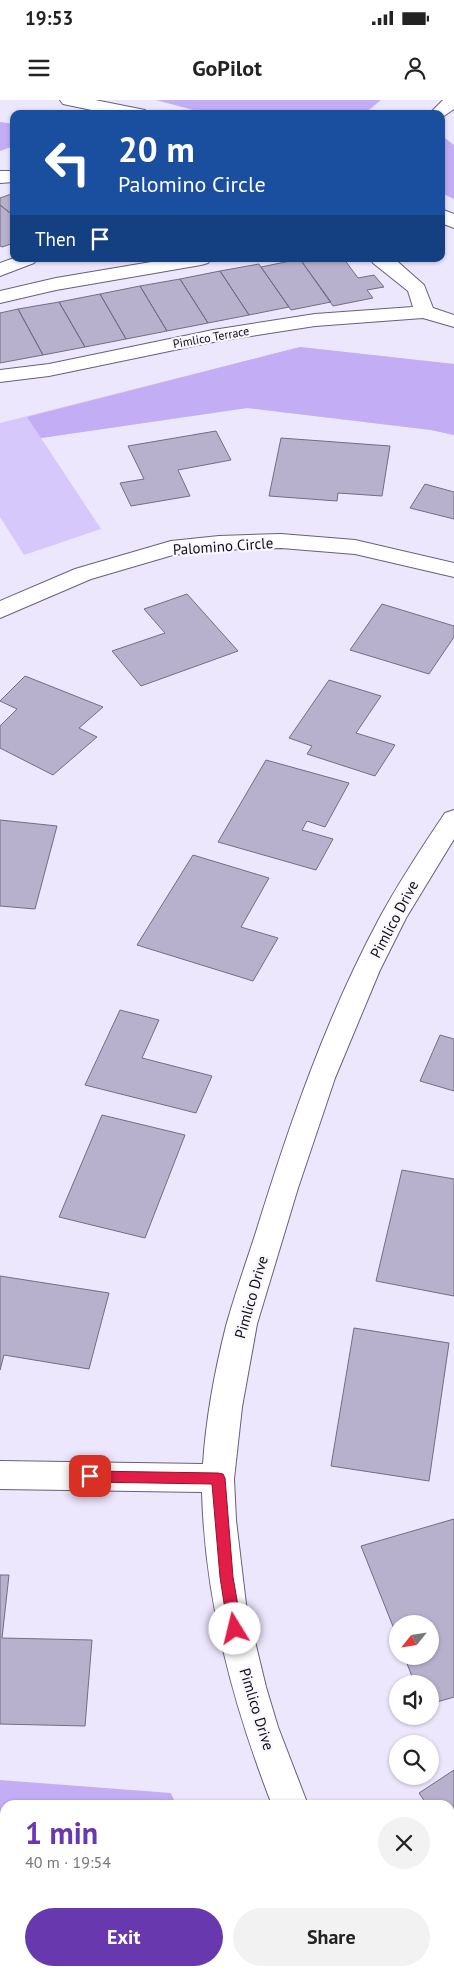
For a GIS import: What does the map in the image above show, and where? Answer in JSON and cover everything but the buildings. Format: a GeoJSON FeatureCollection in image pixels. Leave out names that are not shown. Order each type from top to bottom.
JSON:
{"type":"FeatureCollection","features":[{"type":"Feature","properties":{"kind":"street"},"geometry":{"type":"LineString","coordinates":[[69,100],[119,110]]}},
{"type":"Feature","properties":{"kind":"street"},"geometry":{"type":"LineString","coordinates":[[442,110],[453,100]]}},
{"type":"Feature","properties":{"kind":"street"},"geometry":{"type":"LineString","coordinates":[[0,270],[20,262]]}},
{"type":"Feature","properties":{"kind":"street"},"geometry":{"type":"LineString","coordinates":[[0,297],[56,284],[174,262]]}},
{"type":"Feature","properties":{"kind":"street"},"geometry":{"type":"LineString","coordinates":[[385,262],[417,289],[424,312]]}},
{"type":"Feature","properties":{"kind":"street","name":"Pimlico Terrace"},"geometry":{"type":"LineString","coordinates":[[0,376],[49,370],[213,336],[315,320],[424,312],[454,321]]}},
{"type":"Feature","properties":{"kind":"street","name":"Palomino Circle"},"geometry":{"type":"LineString","coordinates":[[0,611],[12,604],[83,574],[171,548],[219,543],[281,541],[355,547],[454,570]]}},
{"type":"Feature","properties":{"kind":"street","name":"Pimlico Drive"},"geometry":{"type":"LineString","coordinates":[[288,1800],[257,1716],[237,1639],[226,1577],[218,1478],[222,1431],[242,1326],[287,1179],[321,1080],[343,1022],[390,923],[440,838],[454,819]]}},
{"type":"Feature","properties":{"kind":"street"},"geometry":{"type":"LineString","coordinates":[[0,1475],[218,1478]]}},
{"type":"Feature","properties":{"kind":"shaded area"},"geometry":{"type":"Polygon","coordinates":[[[156,100],[381,100],[369,110],[193,110],[156,100]]]}},
{"type":"Feature","properties":{"kind":"shaded area"},"geometry":{"type":"Polygon","coordinates":[[[0,122],[10,123],[10,147],[0,151],[0,122]]]}},
{"type":"Feature","properties":{"kind":"shaded area"},"geometry":{"type":"Polygon","coordinates":[[[445,138],[454,145],[454,199],[445,195],[445,138]]]}},
{"type":"Feature","properties":{"kind":"shaded area"},"geometry":{"type":"Polygon","coordinates":[[[300,347],[454,364],[454,435],[431,430],[247,408],[41,438],[101,529],[24,555],[0,517],[0,423],[300,347]]]}},
{"type":"Feature","properties":{"kind":"shaded area"},"geometry":{"type":"Polygon","coordinates":[[[300,347],[454,364],[454,435],[431,430],[247,408],[41,438],[27,417],[300,347]]]}},
{"type":"Feature","properties":{"kind":"shaded area"},"geometry":{"type":"Polygon","coordinates":[[[0,1780],[171,1793],[174,1800],[0,1800],[0,1780]]]}},
{"type":"Feature","properties":{"kind":"route"},"geometry":{"type":"LineString","coordinates":[[90,1476],[218,1478],[226,1577],[235,1629]]}}]}
